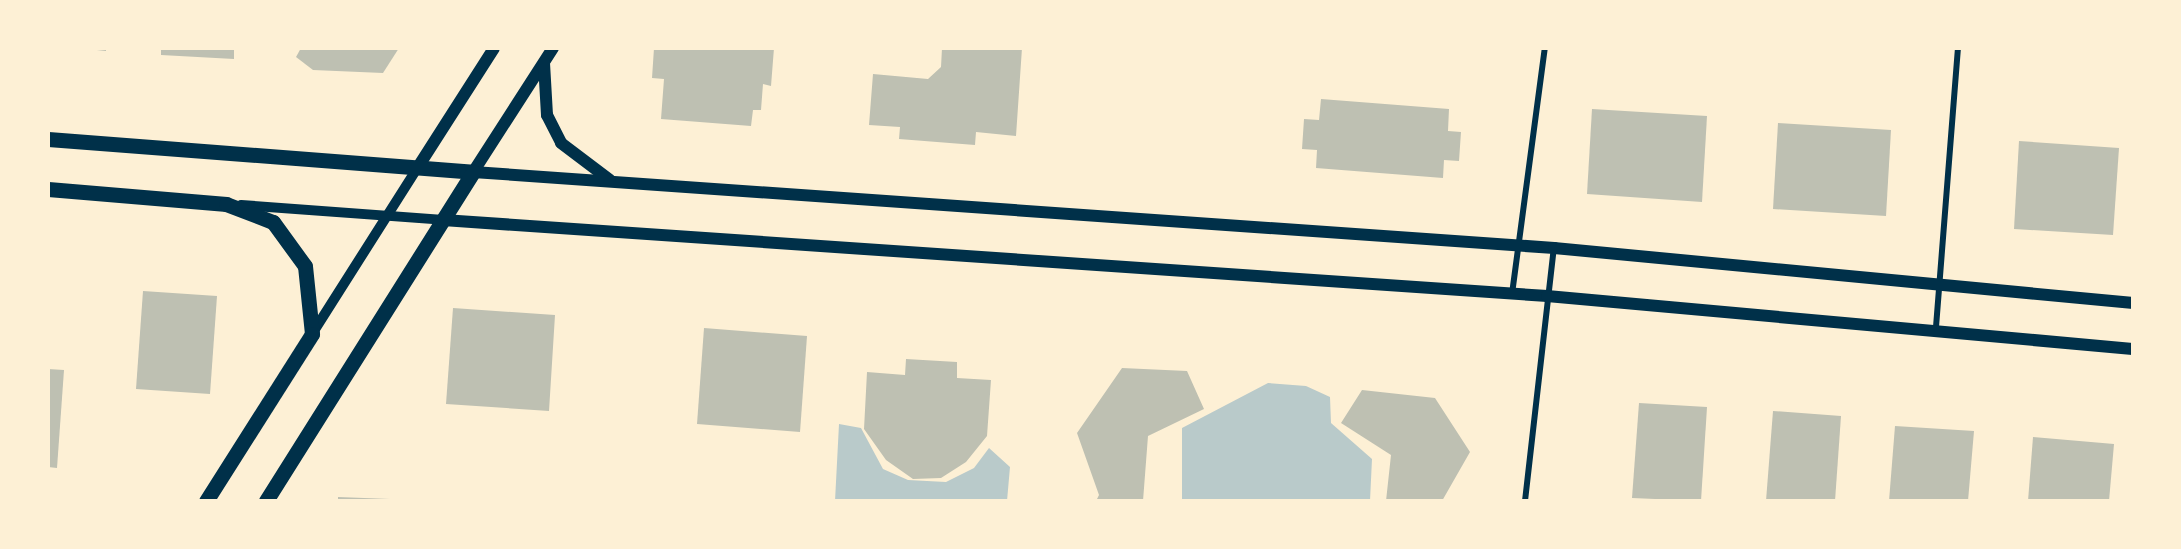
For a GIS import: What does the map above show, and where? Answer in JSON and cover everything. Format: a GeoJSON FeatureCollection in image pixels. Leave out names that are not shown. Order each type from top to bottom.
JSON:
{"type":"FeatureCollection","features":[{"type":"Feature","properties":{"kind":"main road"},"geometry":{"type":"LineString","coordinates":[[418,167],[494,48]]}},
{"type":"Feature","properties":{"kind":"main road"},"geometry":{"type":"LineString","coordinates":[[266,501],[553,48]]}},
{"type":"Feature","properties":{"kind":"main road"},"geometry":{"type":"LineString","coordinates":[[544,61],[547,115],[561,143],[613,182]]}},
{"type":"Feature","properties":{"kind":"main road"},"geometry":{"type":"LineString","coordinates":[[48,139],[1518,248],[1554,248],[2133,303]]}},
{"type":"Feature","properties":{"kind":"main road"},"geometry":{"type":"LineString","coordinates":[[48,189],[226,204],[273,222],[305,266],[312,334],[206,501]]}},
{"type":"Feature","properties":{"kind":"main road"},"geometry":{"type":"LineString","coordinates":[[443,220],[1547,296],[1936,327],[2133,350]]}},
{"type":"Feature","properties":{"kind":"street"},"geometry":{"type":"LineString","coordinates":[[1512,294],[1545,48]]}},
{"type":"Feature","properties":{"kind":"street"},"geometry":{"type":"LineString","coordinates":[[1936,327],[1958,48]]}},
{"type":"Feature","properties":{"kind":"street"},"geometry":{"type":"LineString","coordinates":[[312,334],[418,167]]}},
{"type":"Feature","properties":{"kind":"street"},"geometry":{"type":"LineString","coordinates":[[226,204],[443,220]]}},
{"type":"Feature","properties":{"kind":"street"},"geometry":{"type":"LineString","coordinates":[[1525,501],[1554,248]]}},
{"type":"Feature","properties":{"kind":"shaded area"},"geometry":{"type":"Polygon","coordinates":[[[1268,383],[1306,386],[1330,397],[1331,423],[1372,459],[1370,501],[1182,501],[1182,428],[1268,383]]]}},
{"type":"Feature","properties":{"kind":"shaded area"},"geometry":{"type":"Polygon","coordinates":[[[839,424],[861,428],[883,469],[908,480],[946,482],[974,468],[989,448],[1010,467],[1007,501],[835,501],[839,424]]]}},
{"type":"Feature","properties":{"kind":"building"},"geometry":{"type":"Polygon","coordinates":[[[78,48],[106,48],[106,51],[78,48]]]}},
{"type":"Feature","properties":{"kind":"building"},"geometry":{"type":"Polygon","coordinates":[[[161,48],[234,48],[234,59],[161,55],[161,48]]]}},
{"type":"Feature","properties":{"kind":"building"},"geometry":{"type":"Polygon","coordinates":[[[301,48],[399,48],[383,73],[313,70],[296,57],[301,48]]]}},
{"type":"Feature","properties":{"kind":"building"},"geometry":{"type":"Polygon","coordinates":[[[654,48],[774,48],[771,86],[763,84],[761,110],[753,110],[751,126],[661,119],[664,79],[652,78],[654,48]]]}},
{"type":"Feature","properties":{"kind":"building"},"geometry":{"type":"Polygon","coordinates":[[[942,48],[1022,48],[1016,136],[976,132],[975,145],[899,139],[900,127],[869,125],[873,74],[928,79],[941,67],[942,48]]]}},
{"type":"Feature","properties":{"kind":"building"},"geometry":{"type":"Polygon","coordinates":[[[1321,99],[1449,109],[1448,131],[1461,132],[1459,161],[1444,160],[1443,178],[1316,168],[1317,150],[1302,149],[1304,119],[1319,120],[1321,99]]]}},
{"type":"Feature","properties":{"kind":"building"},"geometry":{"type":"Polygon","coordinates":[[[1592,109],[1707,116],[1702,202],[1587,194],[1592,109]]]}},
{"type":"Feature","properties":{"kind":"building"},"geometry":{"type":"Polygon","coordinates":[[[1778,123],[1891,130],[1886,216],[1773,209],[1778,123]]]}},
{"type":"Feature","properties":{"kind":"building"},"geometry":{"type":"Polygon","coordinates":[[[2019,141],[2119,148],[2113,235],[2014,229],[2019,141]]]}},
{"type":"Feature","properties":{"kind":"building"},"geometry":{"type":"Polygon","coordinates":[[[143,291],[217,296],[210,394],[136,389],[143,291]]]}},
{"type":"Feature","properties":{"kind":"building"},"geometry":{"type":"Polygon","coordinates":[[[453,308],[555,315],[549,411],[446,404],[453,308]]]}},
{"type":"Feature","properties":{"kind":"building"},"geometry":{"type":"Polygon","coordinates":[[[704,328],[807,336],[800,432],[697,424],[704,328]]]}},
{"type":"Feature","properties":{"kind":"building"},"geometry":{"type":"Polygon","coordinates":[[[906,359],[957,362],[957,378],[991,380],[987,436],[966,462],[941,478],[913,479],[886,460],[864,429],[867,372],[905,375],[906,359]]]}},
{"type":"Feature","properties":{"kind":"building"},"geometry":{"type":"Polygon","coordinates":[[[1122,368],[1187,371],[1204,409],[1148,436],[1143,501],[1096,501],[1099,495],[1077,433],[1122,368]]]}},
{"type":"Feature","properties":{"kind":"building"},"geometry":{"type":"Polygon","coordinates":[[[48,369],[64,370],[57,468],[48,467],[48,369]]]}},
{"type":"Feature","properties":{"kind":"building"},"geometry":{"type":"Polygon","coordinates":[[[1362,390],[1435,398],[1470,452],[1442,501],[1386,501],[1391,455],[1341,423],[1362,390]]]}},
{"type":"Feature","properties":{"kind":"building"},"geometry":{"type":"Polygon","coordinates":[[[1639,403],[1707,407],[1701,501],[1632,498],[1639,403]]]}},
{"type":"Feature","properties":{"kind":"building"},"geometry":{"type":"Polygon","coordinates":[[[1773,411],[1841,416],[1835,501],[1766,501],[1773,411]]]}},
{"type":"Feature","properties":{"kind":"building"},"geometry":{"type":"Polygon","coordinates":[[[1895,426],[1974,431],[1968,501],[1889,501],[1895,426]]]}},
{"type":"Feature","properties":{"kind":"building"},"geometry":{"type":"Polygon","coordinates":[[[2033,437],[2114,444],[2109,501],[2028,501],[2033,437]]]}},
{"type":"Feature","properties":{"kind":"building"},"geometry":{"type":"Polygon","coordinates":[[[338,497],[390,499],[390,501],[338,501],[338,497]]]}}]}
